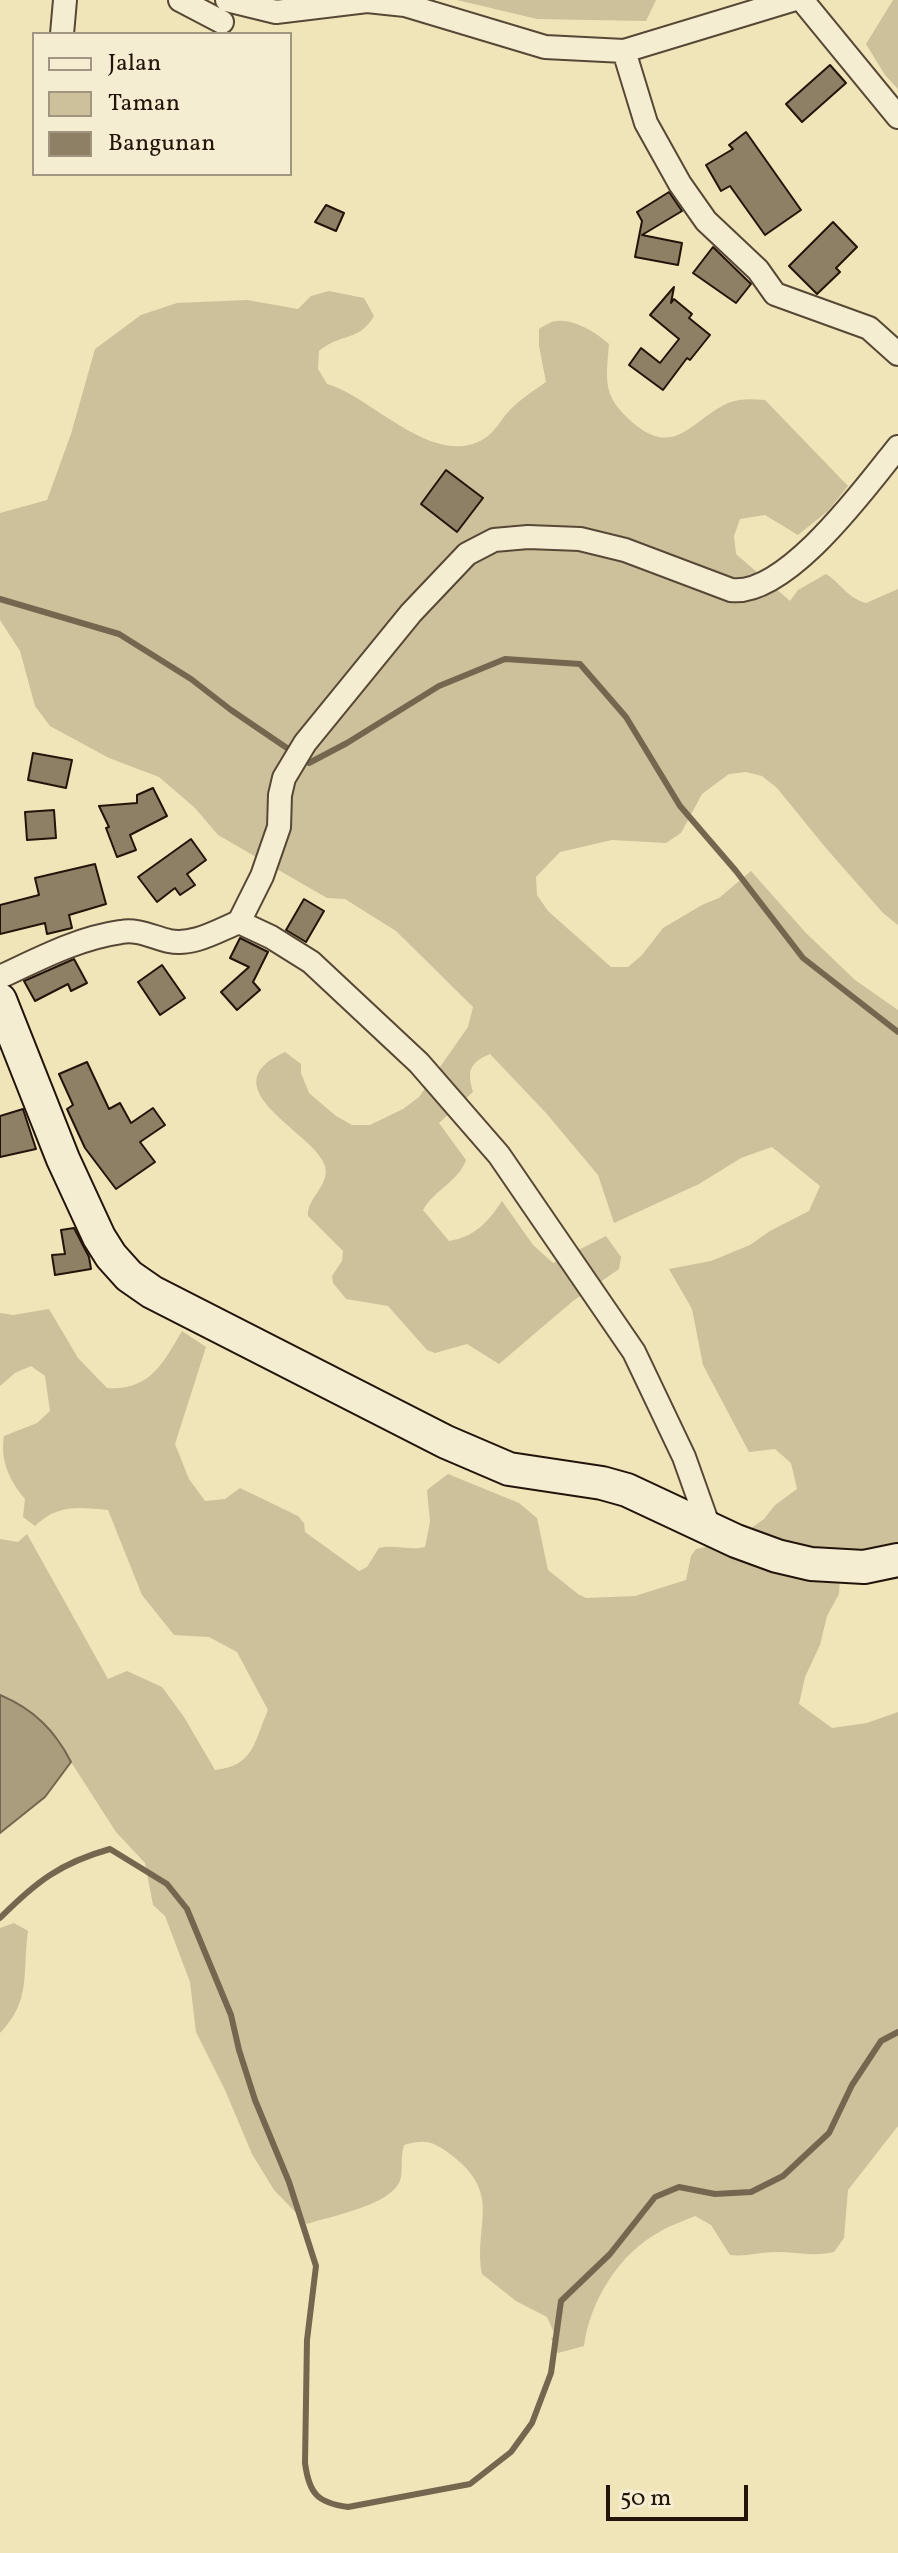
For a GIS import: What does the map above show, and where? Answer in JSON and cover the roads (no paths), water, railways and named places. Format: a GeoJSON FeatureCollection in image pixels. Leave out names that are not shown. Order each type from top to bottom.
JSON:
{"type":"FeatureCollection","features":[{"type":"Feature","properties":{"kind":"main road"},"geometry":{"type":"LineString","coordinates":[[0,1000],[63,1159],[99,1237],[129,1276],[152,1292],[509,1469],[602,1483],[627,1490],[710,1530],[777,1556],[811,1564],[864,1567],[898,1560]]}},
{"type":"Feature","properties":{"kind":"street"},"geometry":{"type":"LineString","coordinates":[[62,32],[65,0]]}},
{"type":"Feature","properties":{"kind":"street"},"geometry":{"type":"LineString","coordinates":[[180,0],[224,15],[367,1],[405,5],[545,47],[624,51],[792,0]]}},
{"type":"Feature","properties":{"kind":"street"},"geometry":{"type":"LineString","coordinates":[[802,0],[898,117]]}},
{"type":"Feature","properties":{"kind":"street"},"geometry":{"type":"LineString","coordinates":[[624,51],[646,123],[680,184],[706,221],[758,270],[775,294],[869,328],[898,354]]}},
{"type":"Feature","properties":{"kind":"street"},"geometry":{"type":"LineString","coordinates":[[0,977],[70,945],[121,932],[142,932],[180,942],[193,941],[239,922],[262,876],[279,827],[284,778],[305,743],[426,597],[467,554],[494,540],[528,537],[580,539],[625,550],[731,590],[744,592],[779,576],[835,524],[898,447]]}},
{"type":"Feature","properties":{"kind":"street"},"geometry":{"type":"LineString","coordinates":[[239,922],[271,937],[311,962],[419,1063],[499,1155],[634,1352],[684,1457],[710,1530]]}},
{"type":"Feature","properties":{"kind":"waterway"},"geometry":{"type":"LineString","coordinates":[[0,599],[119,634],[191,679],[309,763],[439,686],[505,659],[580,664],[626,717],[680,806],[736,871],[803,958],[898,1032]]}},
{"type":"Feature","properties":{"kind":"waterway"},"geometry":{"type":"LineString","coordinates":[[0,1918],[50,1875],[110,1849],[167,1884],[187,1909],[231,2015],[255,2100],[289,2182],[316,2266],[307,2340],[305,2463],[316,2495],[329,2503],[348,2507],[470,2484],[511,2452],[532,2423],[551,2373],[561,2301],[610,2254],[655,2197],[679,2187],[715,2194],[751,2192],[783,2176],[829,2133],[852,2085],[881,2041],[898,2032]]}}]}
